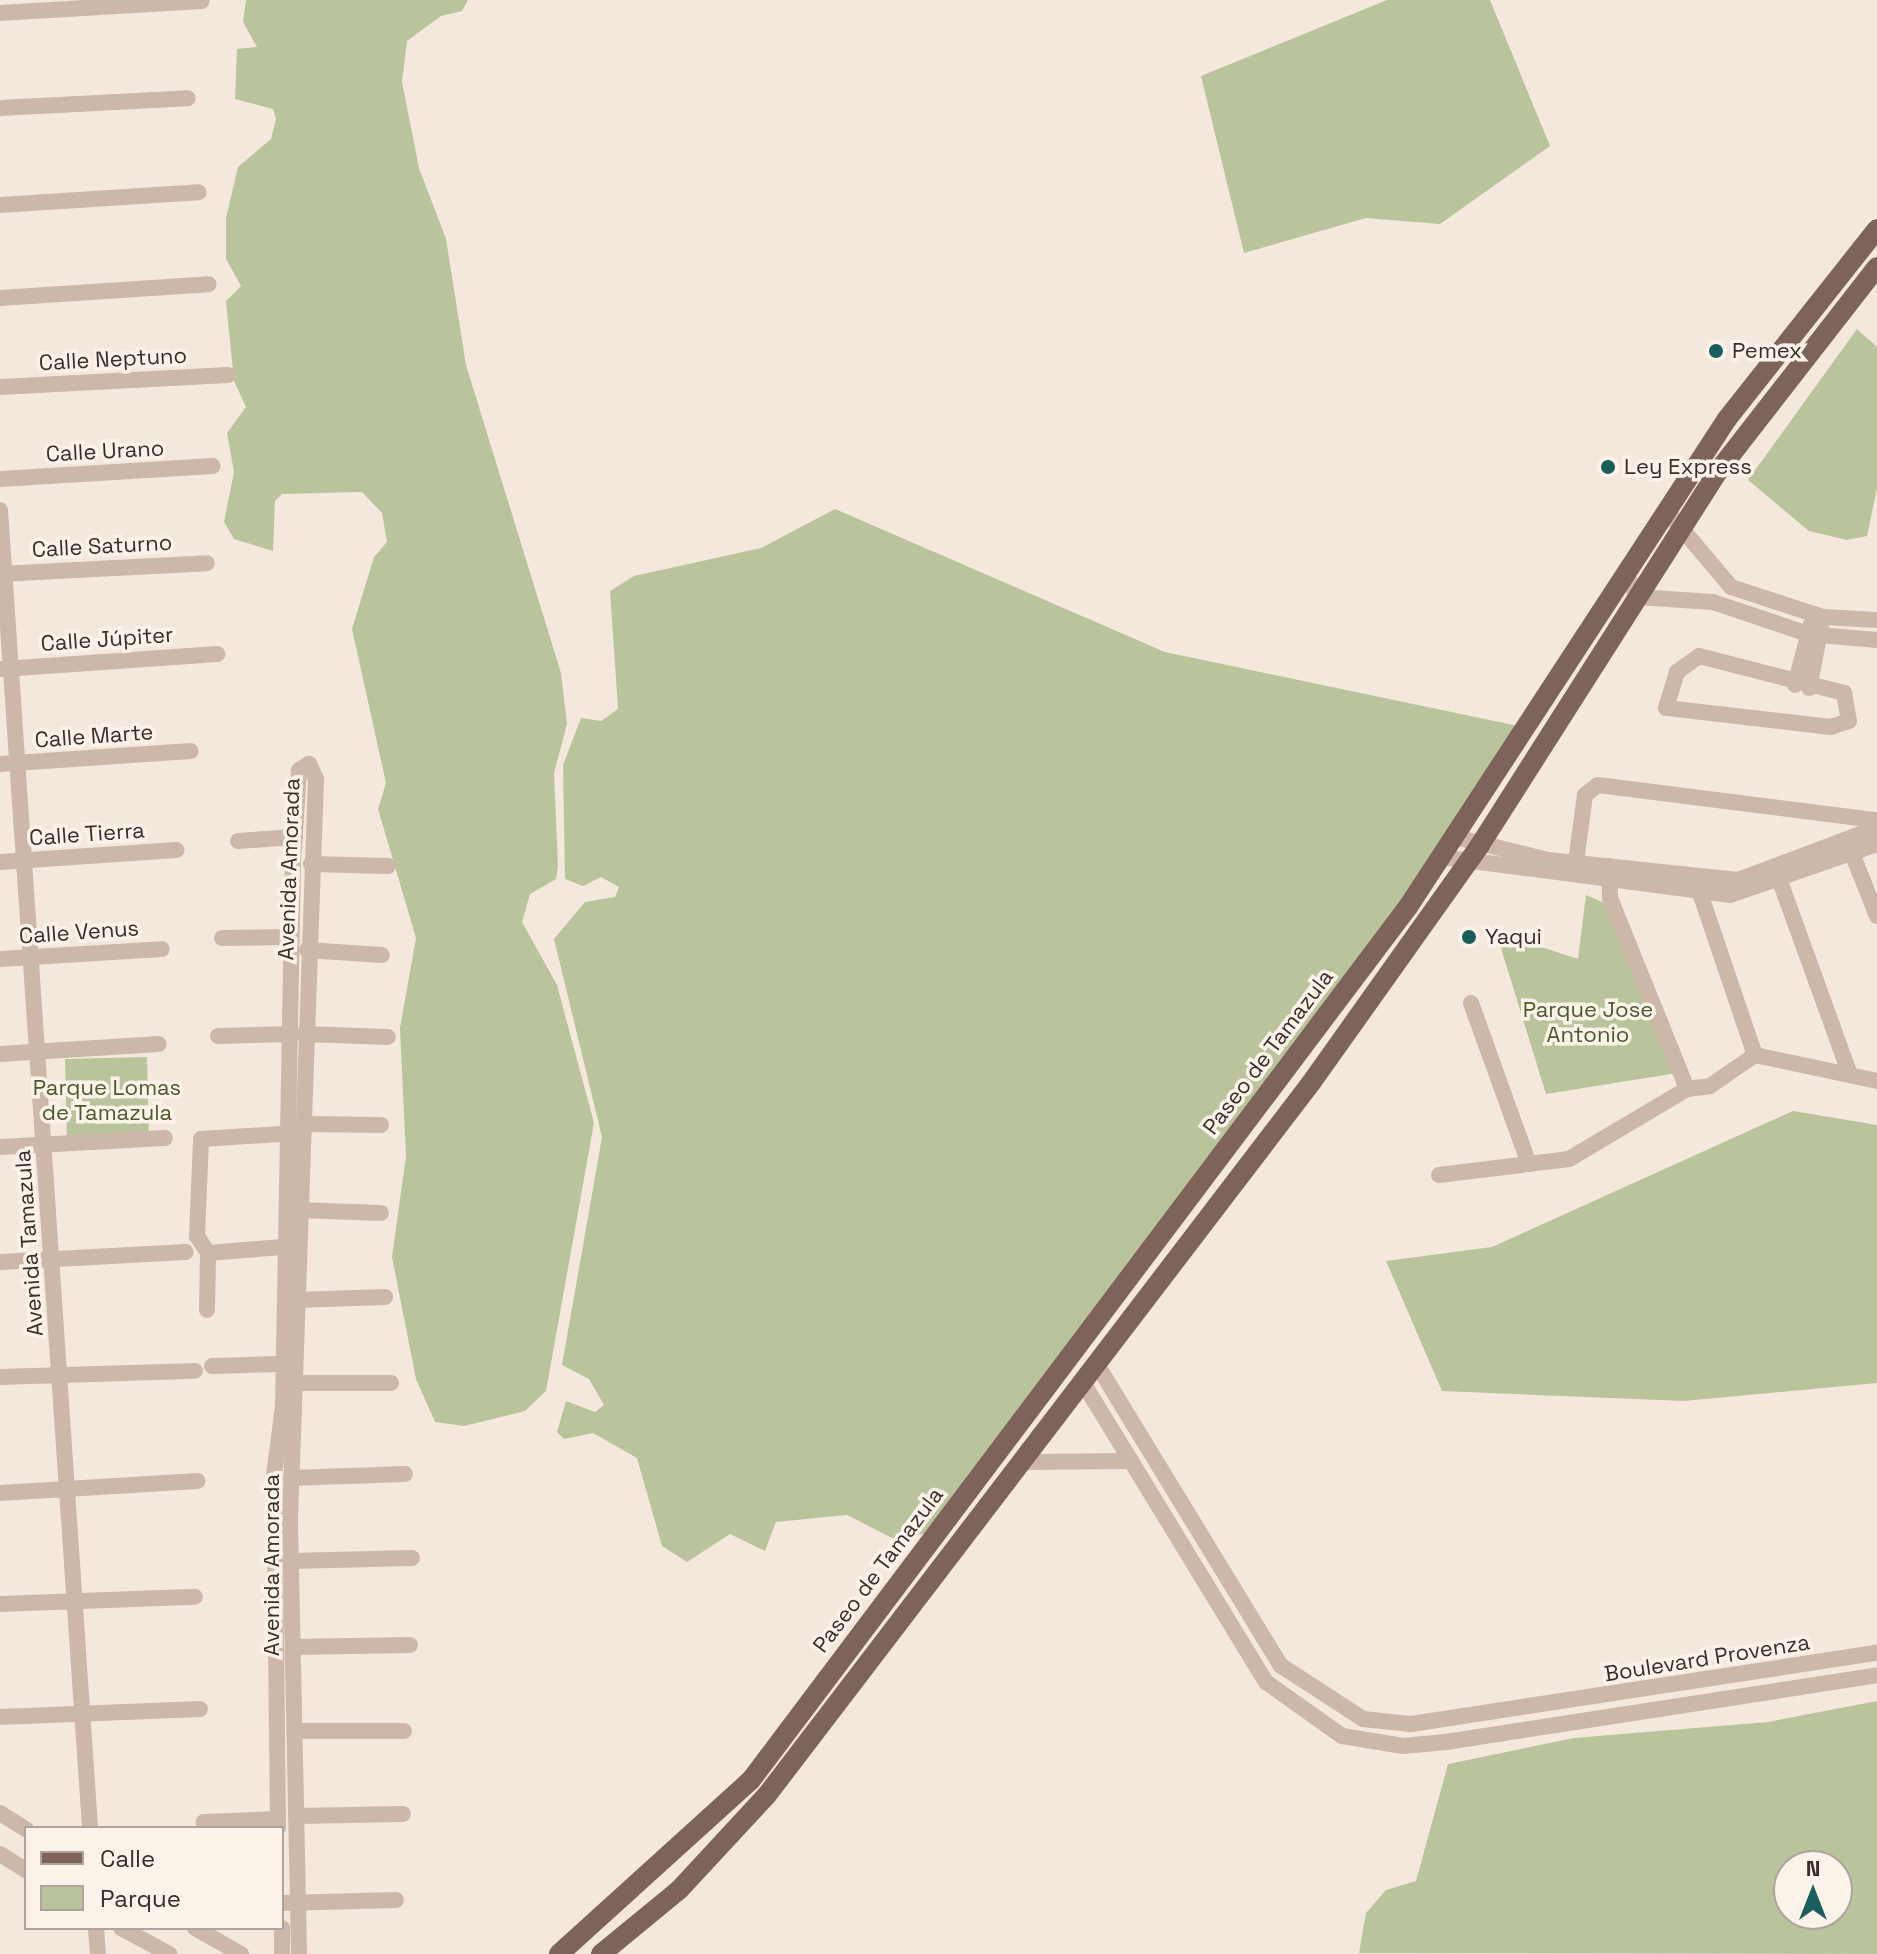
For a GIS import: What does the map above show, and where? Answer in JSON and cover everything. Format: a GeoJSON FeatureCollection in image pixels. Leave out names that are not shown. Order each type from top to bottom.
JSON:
{"type":"FeatureCollection","features":[{"type":"Feature","properties":{"kind":"main road","name":"Paseo de Tamazula"},"geometry":{"type":"LineString","coordinates":[[559,1954],[656,1873],[751,1780],[1442,857],[1666,510],[1774,356],[1877,229]]}},
{"type":"Feature","properties":{"kind":"main road"},"geometry":{"type":"LineString","coordinates":[[601,1954],[679,1890],[767,1795],[1311,1083],[1480,845],[1637,597],[1753,425],[1877,267]]}},
{"type":"Feature","properties":{"kind":"main road"},"geometry":{"type":"LineString","coordinates":[[1753,425],[1774,356]]}},
{"type":"Feature","properties":{"kind":"street"},"geometry":{"type":"LineString","coordinates":[[0,13],[202,1]]}},
{"type":"Feature","properties":{"kind":"street"},"geometry":{"type":"LineString","coordinates":[[0,108],[188,98]]}},
{"type":"Feature","properties":{"kind":"street"},"geometry":{"type":"LineString","coordinates":[[0,205],[199,192]]}},
{"type":"Feature","properties":{"kind":"street"},"geometry":{"type":"LineString","coordinates":[[0,298],[209,284]]}},
{"type":"Feature","properties":{"kind":"street","name":"Calle Neptuno"},"geometry":{"type":"LineString","coordinates":[[0,387],[228,375]]}},
{"type":"Feature","properties":{"kind":"street","name":"Calle Urano"},"geometry":{"type":"LineString","coordinates":[[0,479],[213,466]]}},
{"type":"Feature","properties":{"kind":"street","name":"Avenida Tamazula"},"geometry":{"type":"LineString","coordinates":[[0,510],[5,668],[19,763],[75,1603],[88,1712],[90,1826]]}},
{"type":"Feature","properties":{"kind":"street"},"geometry":{"type":"LineString","coordinates":[[1666,510],[1725,580],[1762,610],[1814,636],[1877,640]]}},
{"type":"Feature","properties":{"kind":"street","name":"Calle Saturno"},"geometry":{"type":"LineString","coordinates":[[2,574],[207,563]]}},
{"type":"Feature","properties":{"kind":"street"},"geometry":{"type":"LineString","coordinates":[[1626,574],[1637,597],[1877,620]]}},
{"type":"Feature","properties":{"kind":"street"},"geometry":{"type":"LineString","coordinates":[[1713,602],[1725,580]]}},
{"type":"Feature","properties":{"kind":"street"},"geometry":{"type":"LineString","coordinates":[[1802,686],[1818,616]]}},
{"type":"Feature","properties":{"kind":"street","name":"Calle Júpiter"},"geometry":{"type":"LineString","coordinates":[[5,668],[217,654]]}},
{"type":"Feature","properties":{"kind":"street"},"geometry":{"type":"LineString","coordinates":[[1699,656],[1802,686],[1844,693],[1849,721],[1831,727],[1671,710],[1663,703],[1683,663],[1699,656]]}},
{"type":"Feature","properties":{"kind":"street","name":"Calle Marte"},"geometry":{"type":"LineString","coordinates":[[0,764],[191,751]]}},
{"type":"Feature","properties":{"kind":"street","name":"Avenida Amorada"},"geometry":{"type":"LineString","coordinates":[[278,1824],[291,1384],[297,1300],[296,1034],[291,937],[299,770],[309,764],[316,779],[307,950],[296,1034]]}},
{"type":"Feature","properties":{"kind":"street"},"geometry":{"type":"LineString","coordinates":[[1574,879],[1585,795],[1598,785],[1877,824]]}},
{"type":"Feature","properties":{"kind":"street"},"geometry":{"type":"LineString","coordinates":[[1455,837],[1480,845],[1745,893],[1877,824]]}},
{"type":"Feature","properties":{"kind":"street"},"geometry":{"type":"LineString","coordinates":[[1877,824],[1877,834]]}},
{"type":"Feature","properties":{"kind":"street"},"geometry":{"type":"LineString","coordinates":[[238,841],[295,837]]}},
{"type":"Feature","properties":{"kind":"street"},"geometry":{"type":"LineString","coordinates":[[1777,875],[1877,844]]}},
{"type":"Feature","properties":{"kind":"street","name":"Calle Tierra"},"geometry":{"type":"LineString","coordinates":[[0,862],[177,850]]}},
{"type":"Feature","properties":{"kind":"street"},"geometry":{"type":"LineString","coordinates":[[1852,853],[1877,916]]}},
{"type":"Feature","properties":{"kind":"street"},"geometry":{"type":"LineString","coordinates":[[1442,857],[1607,884],[1698,886]]}},
{"type":"Feature","properties":{"kind":"street"},"geometry":{"type":"LineString","coordinates":[[311,864],[388,866]]}},
{"type":"Feature","properties":{"kind":"street"},"geometry":{"type":"LineString","coordinates":[[1609,866],[1607,884],[1687,1089]]}},
{"type":"Feature","properties":{"kind":"street"},"geometry":{"type":"LineString","coordinates":[[1777,875],[1850,1075]]}},
{"type":"Feature","properties":{"kind":"street"},"geometry":{"type":"LineString","coordinates":[[293,883],[310,885]]}},
{"type":"Feature","properties":{"kind":"street"},"geometry":{"type":"LineString","coordinates":[[1698,886],[1755,1055]]}},
{"type":"Feature","properties":{"kind":"street"},"geometry":{"type":"LineString","coordinates":[[222,938],[291,937]]}},
{"type":"Feature","properties":{"kind":"street","name":"Calle Venus"},"geometry":{"type":"LineString","coordinates":[[0,959],[162,949]]}},
{"type":"Feature","properties":{"kind":"street"},"geometry":{"type":"LineString","coordinates":[[307,950],[382,955]]}},
{"type":"Feature","properties":{"kind":"street"},"geometry":{"type":"LineString","coordinates":[[1471,1003],[1529,1164]]}},
{"type":"Feature","properties":{"kind":"street"},"geometry":{"type":"LineString","coordinates":[[218,1036],[296,1034],[388,1037]]}},
{"type":"Feature","properties":{"kind":"street"},"geometry":{"type":"LineString","coordinates":[[0,1054],[159,1044]]}},
{"type":"Feature","properties":{"kind":"street"},"geometry":{"type":"LineString","coordinates":[[1439,1175],[1569,1159],[1687,1089],[1710,1086],[1755,1055],[1877,1081]]}},
{"type":"Feature","properties":{"kind":"street"},"geometry":{"type":"LineString","coordinates":[[207,1310],[208,1253],[197,1236],[201,1139],[381,1125]]}},
{"type":"Feature","properties":{"kind":"street","name":"Avenida Amorada"},"geometry":{"type":"LineString","coordinates":[[282,1954],[288,1932],[296,1816],[294,1647],[284,1591],[291,1561],[291,1384],[282,1364],[282,1247],[296,1130]]}},
{"type":"Feature","properties":{"kind":"street"},"geometry":{"type":"LineString","coordinates":[[0,1147],[165,1138]]}},
{"type":"Feature","properties":{"kind":"street"},"geometry":{"type":"LineString","coordinates":[[298,1210],[381,1213]]}},
{"type":"Feature","properties":{"kind":"street"},"geometry":{"type":"LineString","coordinates":[[208,1253],[282,1247]]}},
{"type":"Feature","properties":{"kind":"street"},"geometry":{"type":"LineString","coordinates":[[0,1262],[52,1262],[186,1252]]}},
{"type":"Feature","properties":{"kind":"street"},"geometry":{"type":"LineString","coordinates":[[297,1300],[385,1297]]}},
{"type":"Feature","properties":{"kind":"street","name":"Boulevard Provenza"},"geometry":{"type":"LineString","coordinates":[[1096,1363],[1241,1593],[1280,1665],[1363,1719],[1411,1724],[1877,1653]]}},
{"type":"Feature","properties":{"kind":"street"},"geometry":{"type":"LineString","coordinates":[[0,1377],[282,1364]]}},
{"type":"Feature","properties":{"kind":"street","name":"Boulevard Provenza"},"geometry":{"type":"LineString","coordinates":[[1082,1381],[1266,1682],[1342,1736],[1403,1746],[1877,1675]]}},
{"type":"Feature","properties":{"kind":"street"},"geometry":{"type":"LineString","coordinates":[[291,1384],[391,1383]]}},
{"type":"Feature","properties":{"kind":"street"},"geometry":{"type":"LineString","coordinates":[[1020,1462],[1131,1461]]}},
{"type":"Feature","properties":{"kind":"street"},"geometry":{"type":"LineString","coordinates":[[291,1478],[405,1474]]}},
{"type":"Feature","properties":{"kind":"street"},"geometry":{"type":"LineString","coordinates":[[0,1493],[198,1481]]}},
{"type":"Feature","properties":{"kind":"street"},"geometry":{"type":"LineString","coordinates":[[291,1561],[412,1558]]}},
{"type":"Feature","properties":{"kind":"street"},"geometry":{"type":"LineString","coordinates":[[1219,1605],[1241,1593]]}},
{"type":"Feature","properties":{"kind":"street"},"geometry":{"type":"LineString","coordinates":[[0,1604],[195,1597]]}},
{"type":"Feature","properties":{"kind":"street"},"geometry":{"type":"LineString","coordinates":[[294,1647],[410,1645]]}},
{"type":"Feature","properties":{"kind":"street"},"geometry":{"type":"LineString","coordinates":[[1544,1705],[1549,1723]]}},
{"type":"Feature","properties":{"kind":"street"},"geometry":{"type":"LineString","coordinates":[[0,1717],[200,1709]]}},
{"type":"Feature","properties":{"kind":"street"},"geometry":{"type":"LineString","coordinates":[[295,1731],[404,1731]]}},
{"type":"Feature","properties":{"kind":"street"},"geometry":{"type":"LineString","coordinates":[[0,1813],[24,1828]]}},
{"type":"Feature","properties":{"kind":"street"},"geometry":{"type":"LineString","coordinates":[[296,1816],[403,1814]]}},
{"type":"Feature","properties":{"kind":"street"},"geometry":{"type":"LineString","coordinates":[[204,1825],[278,1824]]}},
{"type":"Feature","properties":{"kind":"street"},"geometry":{"type":"LineString","coordinates":[[0,1854],[24,1869]]}},
{"type":"Feature","properties":{"kind":"street"},"geometry":{"type":"LineString","coordinates":[[290,1902],[396,1900]]}},
{"type":"Feature","properties":{"kind":"street"},"geometry":{"type":"LineString","coordinates":[[96,1930],[98,1954]]}},
{"type":"Feature","properties":{"kind":"street"},"geometry":{"type":"LineString","coordinates":[[125,1930],[169,1954]]}},
{"type":"Feature","properties":{"kind":"street"},"geometry":{"type":"LineString","coordinates":[[199,1930],[241,1954]]}},
{"type":"Feature","properties":{"kind":"street","name":"Avenida Amorada"},"geometry":{"type":"LineString","coordinates":[[288,1932],[299,1954]]}},
{"type":"Feature","properties":{"kind":"green space"},"geometry":{"type":"Polygon","coordinates":[[[246,0],[468,0],[462,11],[441,16],[407,41],[402,82],[419,168],[446,239],[466,365],[561,673],[567,724],[554,773],[556,879],[530,894],[522,922],[557,985],[594,1123],[546,1391],[525,1411],[464,1426],[435,1422],[416,1379],[392,1257],[406,1156],[400,1028],[416,938],[378,809],[386,783],[352,629],[374,557],[387,542],[382,513],[362,492],[282,494],[275,501],[273,551],[234,539],[224,522],[234,472],[227,433],[246,407],[234,381],[226,301],[241,286],[226,259],[226,218],[238,167],[271,139],[276,119],[273,109],[235,99],[237,49],[257,47],[243,22],[246,0]]]}},
{"type":"Feature","properties":{"kind":"green space"},"geometry":{"type":"Polygon","coordinates":[[[1387,0],[1490,0],[1550,146],[1440,224],[1366,218],[1244,253],[1201,76],[1387,0]]]}},
{"type":"Feature","properties":{"kind":"green space"},"geometry":{"type":"Polygon","coordinates":[[[1857,329],[1877,347],[1877,488],[1867,536],[1847,540],[1809,531],[1748,480],[1857,329]]]}},
{"type":"Feature","properties":{"kind":"green space"},"geometry":{"type":"Polygon","coordinates":[[[835,509],[1165,652],[1523,727],[1438,858],[928,1533],[894,1539],[847,1515],[776,1522],[765,1551],[730,1534],[687,1562],[662,1546],[637,1458],[593,1433],[564,1439],[557,1432],[566,1401],[595,1412],[604,1405],[589,1379],[562,1365],[602,1137],[554,939],[585,902],[615,897],[619,887],[601,877],[583,886],[565,879],[563,765],[581,718],[601,721],[618,709],[610,591],[634,576],[761,548],[835,509]]]}},
{"type":"Feature","properties":{"kind":"green space","name":"Parque Jose Antonio"},"geometry":{"type":"Polygon","coordinates":[[[1586,895],[1607,904],[1677,1073],[1546,1094],[1496,932],[1578,959],[1586,895]]]}},
{"type":"Feature","properties":{"kind":"green space","name":"Parque Lomas de Tamazula"},"geometry":{"type":"Polygon","coordinates":[[[147,1057],[149,1140],[67,1142],[65,1059],[147,1057]]]}},
{"type":"Feature","properties":{"kind":"green space"},"geometry":{"type":"Polygon","coordinates":[[[1793,1111],[1877,1125],[1877,1383],[1684,1401],[1442,1391],[1386,1261],[1492,1247],[1793,1111]]]}},
{"type":"Feature","properties":{"kind":"green space"},"geometry":{"type":"Polygon","coordinates":[[[1877,1701],[1877,1954],[1359,1953],[1366,1913],[1386,1890],[1416,1881],[1448,1764],[1574,1738],[1768,1722],[1877,1701]]]}},
{"type":"Feature","properties":{"kind":"place","name":"Pemex"},"geometry":{"type":"Point","coordinates":[1716,351]}},
{"type":"Feature","properties":{"kind":"place","name":"Ley Express"},"geometry":{"type":"Point","coordinates":[1608,467]}},
{"type":"Feature","properties":{"kind":"place","name":"Yaqui"},"geometry":{"type":"Point","coordinates":[1469,937]}}]}
